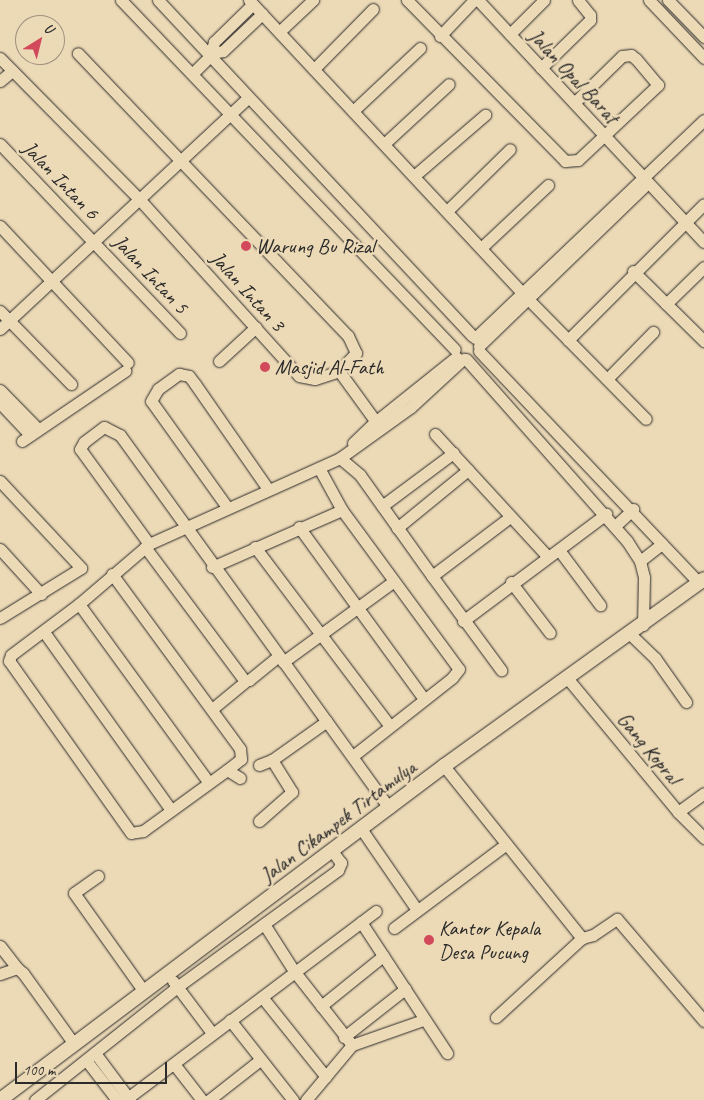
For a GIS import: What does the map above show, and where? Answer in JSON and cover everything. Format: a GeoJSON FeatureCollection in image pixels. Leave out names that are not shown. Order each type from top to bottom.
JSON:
{"type":"FeatureCollection","features":[{"type":"Feature","properties":{"kind":"street"},"geometry":{"type":"LineString","coordinates":[[121,0],[232,113],[461,356],[606,514],[640,561],[644,577],[642,625]]}},
{"type":"Feature","properties":{"kind":"street"},"geometry":{"type":"LineString","coordinates":[[158,0],[476,343],[633,509],[662,544],[701,581]]}},
{"type":"Feature","properties":{"kind":"street"},"geometry":{"type":"LineString","coordinates":[[279,32],[313,0]]}},
{"type":"Feature","properties":{"kind":"street"},"geometry":{"type":"LineString","coordinates":[[407,0],[440,36],[565,161],[578,160],[658,85],[636,59],[627,55],[622,56],[574,103]]}},
{"type":"Feature","properties":{"kind":"street"},"geometry":{"type":"LineString","coordinates":[[440,36],[476,0]]}},
{"type":"Feature","properties":{"kind":"street","name":"Jalan Opal Barat"},"geometry":{"type":"LineString","coordinates":[[476,0],[704,242]]}},
{"type":"Feature","properties":{"kind":"street"},"geometry":{"type":"LineString","coordinates":[[510,34],[544,0]]}},
{"type":"Feature","properties":{"kind":"street"},"geometry":{"type":"LineString","coordinates":[[541,68],[588,23],[590,15],[578,0]]}},
{"type":"Feature","properties":{"kind":"street"},"geometry":{"type":"LineString","coordinates":[[649,0],[704,58]]}},
{"type":"Feature","properties":{"kind":"street"},"geometry":{"type":"LineString","coordinates":[[668,0],[704,38]]}},
{"type":"Feature","properties":{"kind":"street"},"geometry":{"type":"LineString","coordinates":[[211,55],[212,44],[251,2],[525,295],[646,419]]}},
{"type":"Feature","properties":{"kind":"street"},"geometry":{"type":"LineString","coordinates":[[314,69],[373,9]]}},
{"type":"Feature","properties":{"kind":"street"},"geometry":{"type":"LineString","coordinates":[[193,74],[211,55],[223,51],[262,14]]}},
{"type":"Feature","properties":{"kind":"street"},"geometry":{"type":"LineString","coordinates":[[353,111],[420,48]]}},
{"type":"Feature","properties":{"kind":"street"},"geometry":{"type":"LineString","coordinates":[[78,53],[353,343],[356,353],[339,371],[378,425]]}},
{"type":"Feature","properties":{"kind":"street","name":"Jalan Intan 3"},"geometry":{"type":"LineString","coordinates":[[0,58],[140,200],[299,376],[315,379],[339,371]]}},
{"type":"Feature","properties":{"kind":"street"},"geometry":{"type":"LineString","coordinates":[[0,81],[12,71]]}},
{"type":"Feature","properties":{"kind":"street"},"geometry":{"type":"LineString","coordinates":[[384,144],[449,84]]}},
{"type":"Feature","properties":{"kind":"street"},"geometry":{"type":"LineString","coordinates":[[0,329],[52,283],[248,98]]}},
{"type":"Feature","properties":{"kind":"street"},"geometry":{"type":"LineString","coordinates":[[414,176],[485,115]]}},
{"type":"Feature","properties":{"kind":"street"},"geometry":{"type":"LineString","coordinates":[[112,574],[242,752],[241,759],[227,770],[135,834],[122,824],[9,661],[10,655],[44,632],[112,574],[147,546],[227,507],[341,457],[476,343],[645,180],[704,120]]}},
{"type":"Feature","properties":{"kind":"street"},"geometry":{"type":"LineString","coordinates":[[645,180],[704,129]]}},
{"type":"Feature","properties":{"kind":"street","name":"Jalan Intan 6"},"geometry":{"type":"LineString","coordinates":[[0,144],[95,241]]}},
{"type":"Feature","properties":{"kind":"street"},"geometry":{"type":"LineString","coordinates":[[447,211],[510,149]]}},
{"type":"Feature","properties":{"kind":"street"},"geometry":{"type":"LineString","coordinates":[[481,248],[548,185]]}},
{"type":"Feature","properties":{"kind":"street"},"geometry":{"type":"LineString","coordinates":[[568,340],[634,271],[704,204]]}},
{"type":"Feature","properties":{"kind":"street"},"geometry":{"type":"LineString","coordinates":[[0,226],[126,367],[30,435]]}},
{"type":"Feature","properties":{"kind":"street","name":"Jalan Intan 5"},"geometry":{"type":"LineString","coordinates":[[95,241],[180,333]]}},
{"type":"Feature","properties":{"kind":"street"},"geometry":{"type":"LineString","coordinates":[[666,304],[704,267]]}},
{"type":"Feature","properties":{"kind":"street"},"geometry":{"type":"LineString","coordinates":[[634,271],[704,342]]}},
{"type":"Feature","properties":{"kind":"street"},"geometry":{"type":"LineString","coordinates":[[0,310],[71,384]]}},
{"type":"Feature","properties":{"kind":"street"},"geometry":{"type":"LineString","coordinates":[[220,361],[256,327]]}},
{"type":"Feature","properties":{"kind":"street"},"geometry":{"type":"LineString","coordinates":[[607,379],[653,332]]}},
{"type":"Feature","properties":{"kind":"street"},"geometry":{"type":"LineString","coordinates":[[461,356],[461,336],[476,343]]}},
{"type":"Feature","properties":{"kind":"street"},"geometry":{"type":"LineString","coordinates":[[227,507],[151,401],[158,389],[179,374],[189,376],[268,489]]}},
{"type":"Feature","properties":{"kind":"street"},"geometry":{"type":"LineString","coordinates":[[0,390],[30,435]]}},
{"type":"Feature","properties":{"kind":"street"},"geometry":{"type":"LineString","coordinates":[[0,403],[30,435]]}},
{"type":"Feature","properties":{"kind":"street"},"geometry":{"type":"LineString","coordinates":[[246,681],[147,546],[80,450],[96,430],[109,428],[120,435],[212,567],[353,756],[389,808]]}},
{"type":"Feature","properties":{"kind":"street"},"geometry":{"type":"LineString","coordinates":[[435,434],[548,557]]}},
{"type":"Feature","properties":{"kind":"street"},"geometry":{"type":"LineString","coordinates":[[382,506],[452,453]]}},
{"type":"Feature","properties":{"kind":"street"},"geometry":{"type":"LineString","coordinates":[[341,457],[360,475],[463,621],[501,670]]}},
{"type":"Feature","properties":{"kind":"street"},"geometry":{"type":"LineString","coordinates":[[319,468],[342,510],[458,665],[452,678],[389,725],[353,756]]}},
{"type":"Feature","properties":{"kind":"street"},"geometry":{"type":"LineString","coordinates":[[397,528],[468,470]]}},
{"type":"Feature","properties":{"kind":"street"},"geometry":{"type":"LineString","coordinates":[[0,481],[81,568],[41,594],[0,617]]}},
{"type":"Feature","properties":{"kind":"street"},"geometry":{"type":"LineString","coordinates":[[615,526],[633,509]]}},
{"type":"Feature","properties":{"kind":"street"},"geometry":{"type":"LineString","coordinates":[[212,567],[255,546],[342,510]]}},
{"type":"Feature","properties":{"kind":"street"},"geometry":{"type":"LineString","coordinates":[[463,621],[511,582],[559,550],[606,514]]}},
{"type":"Feature","properties":{"kind":"street"},"geometry":{"type":"LineString","coordinates":[[432,576],[510,517]]}},
{"type":"Feature","properties":{"kind":"street"},"geometry":{"type":"LineString","coordinates":[[299,527],[359,607],[424,699]]}},
{"type":"Feature","properties":{"kind":"street"},"geometry":{"type":"LineString","coordinates":[[640,561],[662,544]]}},
{"type":"Feature","properties":{"kind":"street"},"geometry":{"type":"LineString","coordinates":[[255,546],[389,725]]}},
{"type":"Feature","properties":{"kind":"street"},"geometry":{"type":"LineString","coordinates":[[0,549],[41,594]]}},
{"type":"Feature","properties":{"kind":"street"},"geometry":{"type":"LineString","coordinates":[[559,550],[600,606]]}},
{"type":"Feature","properties":{"kind":"street"},"geometry":{"type":"LineString","coordinates":[[212,709],[246,681],[321,634],[394,581]]}},
{"type":"Feature","properties":{"kind":"street","name":"Jalan Cikampek Tirtamulya"},"geometry":{"type":"LineString","coordinates":[[0,1100],[143,990],[333,852],[444,766],[568,679],[701,581]]}},
{"type":"Feature","properties":{"kind":"street"},"geometry":{"type":"LineString","coordinates":[[511,582],[550,633]]}},
{"type":"Feature","properties":{"kind":"street"},"geometry":{"type":"LineString","coordinates":[[79,604],[210,783]]}},
{"type":"Feature","properties":{"kind":"street"},"geometry":{"type":"LineString","coordinates":[[44,632],[170,810]]}},
{"type":"Feature","properties":{"kind":"street"},"geometry":{"type":"LineString","coordinates":[[630,634],[655,658],[686,702]]}},
{"type":"Feature","properties":{"kind":"street","name":"Gang Kopral"},"geometry":{"type":"LineString","coordinates":[[568,679],[678,812],[704,838]]}},
{"type":"Feature","properties":{"kind":"street"},"geometry":{"type":"LineString","coordinates":[[259,765],[272,760],[327,721]]}},
{"type":"Feature","properties":{"kind":"street"},"geometry":{"type":"LineString","coordinates":[[259,821],[292,792],[272,760]]}},
{"type":"Feature","properties":{"kind":"street"},"geometry":{"type":"LineString","coordinates":[[444,766],[501,835],[505,845],[574,925],[582,938]]}},
{"type":"Feature","properties":{"kind":"street"},"geometry":{"type":"LineString","coordinates":[[227,770],[240,778]]}},
{"type":"Feature","properties":{"kind":"street"},"geometry":{"type":"LineString","coordinates":[[678,812],[704,793]]}},
{"type":"Feature","properties":{"kind":"street"},"geometry":{"type":"LineString","coordinates":[[362,830],[417,910]]}},
{"type":"Feature","properties":{"kind":"street"},"geometry":{"type":"LineString","coordinates":[[394,928],[505,845]]}},
{"type":"Feature","properties":{"kind":"street"},"geometry":{"type":"LineString","coordinates":[[35,1100],[177,987],[338,870],[342,863],[333,852]]}},
{"type":"Feature","properties":{"kind":"street"},"geometry":{"type":"LineString","coordinates":[[98,876],[74,893],[143,990]]}},
{"type":"Feature","properties":{"kind":"street"},"geometry":{"type":"LineString","coordinates":[[0,946],[76,1042],[125,1099],[376,911]]}},
{"type":"Feature","properties":{"kind":"street"},"geometry":{"type":"LineString","coordinates":[[496,1017],[582,938],[593,935],[618,920],[704,1021]]}},
{"type":"Feature","properties":{"kind":"street"},"geometry":{"type":"LineString","coordinates":[[361,922],[423,1020],[447,1053]]}},
{"type":"Feature","properties":{"kind":"street"},"geometry":{"type":"LineString","coordinates":[[264,924],[294,971],[348,1041]]}},
{"type":"Feature","properties":{"kind":"street"},"geometry":{"type":"LineString","coordinates":[[321,1006],[383,956]]}},
{"type":"Feature","properties":{"kind":"street"},"geometry":{"type":"LineString","coordinates":[[0,974],[17,968]]}},
{"type":"Feature","properties":{"kind":"street"},"geometry":{"type":"LineString","coordinates":[[168,973],[212,1033]]}},
{"type":"Feature","properties":{"kind":"street"},"geometry":{"type":"LineString","coordinates":[[306,1100],[326,1077],[348,1041],[405,989]]}},
{"type":"Feature","properties":{"kind":"street"},"geometry":{"type":"LineString","coordinates":[[262,997],[326,1077]]}},
{"type":"Feature","properties":{"kind":"street"},"geometry":{"type":"LineString","coordinates":[[230,1020],[293,1100]]}},
{"type":"Feature","properties":{"kind":"street"},"geometry":{"type":"LineString","coordinates":[[348,1041],[423,1020]]}},
{"type":"Feature","properties":{"kind":"street"},"geometry":{"type":"LineString","coordinates":[[209,1100],[260,1060]]}},
{"type":"Feature","properties":{"kind":"street"},"geometry":{"type":"LineString","coordinates":[[174,1064],[202,1100]]}},
{"type":"Feature","properties":{"kind":"place","name":"Warung Bu Rizal"},"geometry":{"type":"Point","coordinates":[246,246]}},
{"type":"Feature","properties":{"kind":"place","name":"Masjid Al-Fath"},"geometry":{"type":"Point","coordinates":[265,367]}},
{"type":"Feature","properties":{"kind":"place","name":"Kantor Kepala Desa Pucung"},"geometry":{"type":"Point","coordinates":[429,940]}}]}
